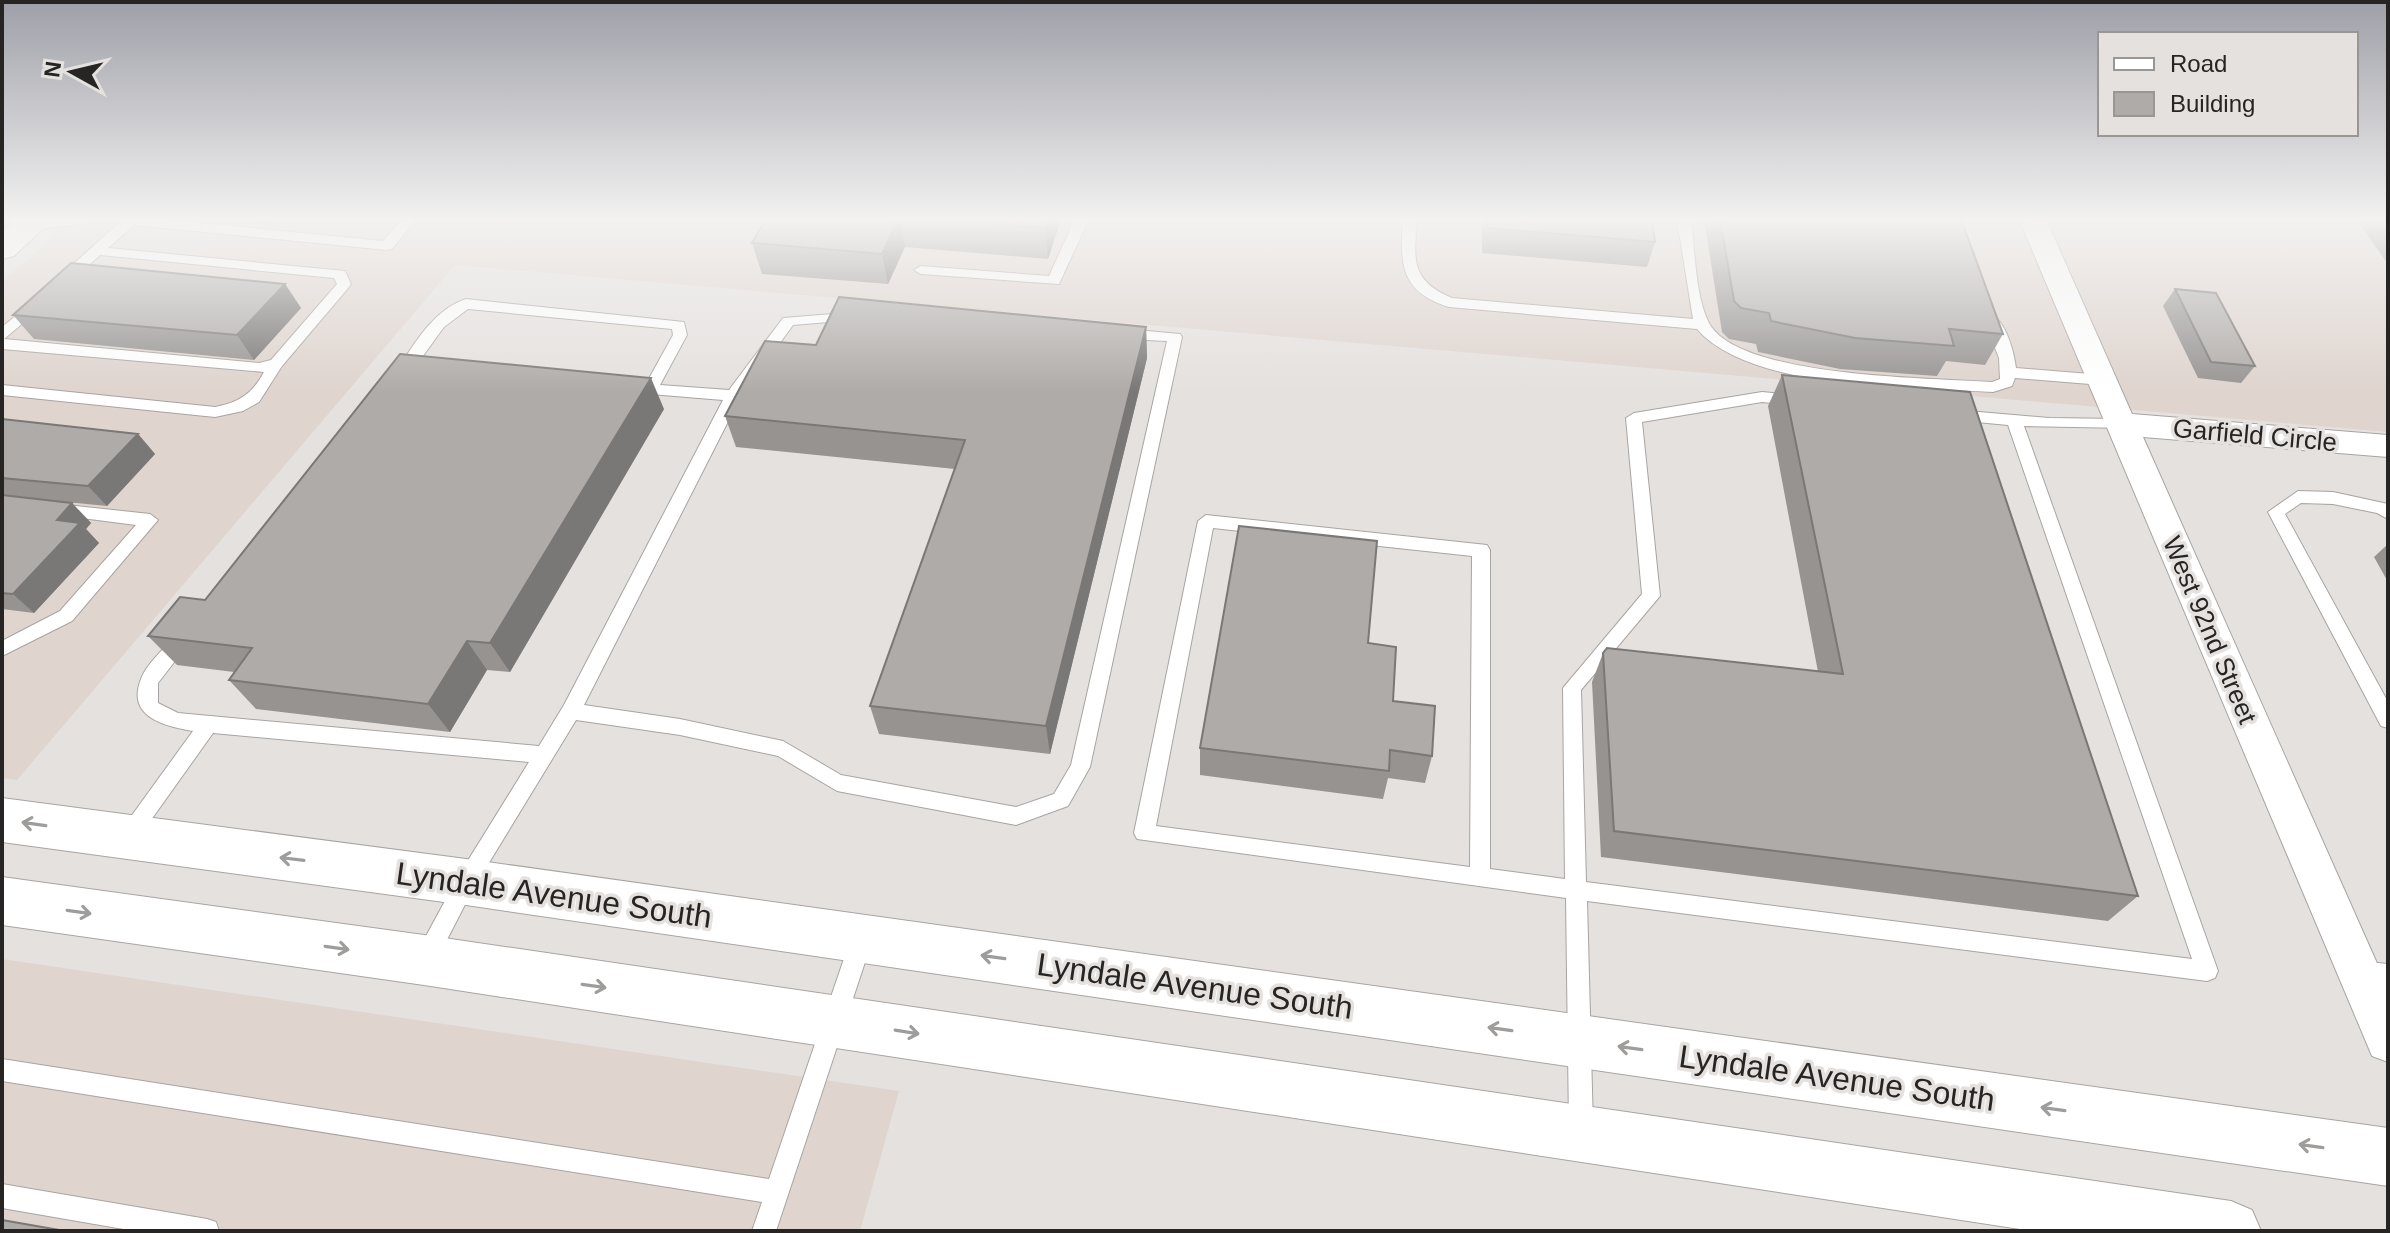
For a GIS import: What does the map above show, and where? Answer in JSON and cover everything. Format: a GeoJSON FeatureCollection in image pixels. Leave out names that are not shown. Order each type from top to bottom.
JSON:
{"type":"FeatureCollection","features":[{"type":"Feature","properties":{"kind":"main road","name":"Lyndale Avenue South"},"geometry":{"type":"LineString","coordinates":[[2,820],[466,882],[2388,1157]]}},
{"type":"Feature","properties":{"kind":"main road"},"geometry":{"type":"LineString","coordinates":[[2,901],[424,960],[2231,1231]]}},
{"type":"Feature","properties":{"kind":"street","name":"West 92nd Street"},"geometry":{"type":"LineString","coordinates":[[2057,277],[2121,424],[2373,973],[2388,1040]]}},
{"type":"Feature","properties":{"kind":"street","name":"Garfield Circle"},"geometry":{"type":"LineString","coordinates":[[2121,424],[2388,446]]}},
{"type":"Feature","properties":{"kind":"lane"},"geometry":{"type":"LineString","coordinates":[[2,335],[68,277]]}},
{"type":"Feature","properties":{"kind":"lane"},"geometry":{"type":"LineString","coordinates":[[2,390],[215,412],[239,409],[265,388],[276,364],[344,284],[341,277]]}},
{"type":"Feature","properties":{"kind":"lane"},"geometry":{"type":"LineString","coordinates":[[1000,277],[1054,281],[1056,277]]}},
{"type":"Feature","properties":{"kind":"lane"},"geometry":{"type":"LineString","coordinates":[[1412,277],[1429,295],[1449,302],[1702,325]]}},
{"type":"Feature","properties":{"kind":"lane"},"geometry":{"type":"LineString","coordinates":[[1694,277],[1702,325],[1713,341],[1742,356],[1789,370],[1993,387],[2007,382],[2009,360],[1983,304]]}},
{"type":"Feature","properties":{"kind":"lane"},"geometry":{"type":"LineString","coordinates":[[408,372],[432,328],[451,311],[466,304],[679,325],[680,335],[650,390]]}},
{"type":"Feature","properties":{"kind":"lane"},"geometry":{"type":"LineString","coordinates":[[424,960],[466,882],[571,711],[733,396],[788,321],[863,316]]}},
{"type":"Feature","properties":{"kind":"lane"},"geometry":{"type":"LineString","coordinates":[[571,711],[680,727],[783,749],[837,783],[1016,816],[1061,800],[1080,767],[1175,337],[1114,333]]}},
{"type":"Feature","properties":{"kind":"lane"},"geometry":{"type":"LineString","coordinates":[[2,344],[259,368],[276,364]]}},
{"type":"Feature","properties":{"kind":"lane"},"geometry":{"type":"LineString","coordinates":[[2009,372],[2102,380]]}},
{"type":"Feature","properties":{"kind":"lane"},"geometry":{"type":"LineString","coordinates":[[619,387],[733,396]]}},
{"type":"Feature","properties":{"kind":"lane"},"geometry":{"type":"LineString","coordinates":[[1581,1134],[1572,688],[1651,596],[1634,418],[1762,397],[1810,401]]}},
{"type":"Feature","properties":{"kind":"lane"},"geometry":{"type":"LineString","coordinates":[[1935,413],[2121,424]]}},
{"type":"Feature","properties":{"kind":"lane"},"geometry":{"type":"LineString","coordinates":[[1480,878],[1481,550],[1206,521],[1144,833],[1480,878],[2207,971],[2014,420]]}},
{"type":"Feature","properties":{"kind":"lane"},"geometry":{"type":"LineString","coordinates":[[2388,513],[2333,498],[2298,497],[2276,512],[2388,720]]}},
{"type":"Feature","properties":{"kind":"lane"},"geometry":{"type":"LineString","coordinates":[[2,649],[66,616],[150,520],[32,507]]}},
{"type":"Feature","properties":{"kind":"lane"},"geometry":{"type":"LineString","coordinates":[[199,620],[149,681],[148,707],[175,720],[544,755]]}},
{"type":"Feature","properties":{"kind":"lane"},"geometry":{"type":"LineString","coordinates":[[127,837],[208,725]]}},
{"type":"Feature","properties":{"kind":"lane"},"geometry":{"type":"LineString","coordinates":[[764,1231],[862,938]]}},
{"type":"Feature","properties":{"kind":"lane"},"geometry":{"type":"LineString","coordinates":[[2,1070],[777,1192]]}},
{"type":"Feature","properties":{"kind":"lane"},"geometry":{"type":"LineString","coordinates":[[2,1196],[207,1231]]}},
{"type":"Feature","properties":{"kind":"shaded area"},"geometry":{"type":"Polygon","coordinates":[[[8,277],[445,277],[17,780],[2,778],[2,282],[8,277]]]}},
{"type":"Feature","properties":{"kind":"shaded area"},"geometry":{"type":"Polygon","coordinates":[[[589,277],[2388,277],[2388,432],[589,277]]]}},
{"type":"Feature","properties":{"kind":"shaded area"},"geometry":{"type":"Polygon","coordinates":[[[2,959],[899,1091],[860,1231],[2,1231],[2,959]]]}},
{"type":"Feature","properties":{"kind":"building"},"geometry":{"type":"Polygon","coordinates":[[[56,277],[209,277],[285,284],[237,335],[13,315],[56,277]]]}},
{"type":"Feature","properties":{"kind":"building"},"geometry":{"type":"Polygon","coordinates":[[[1730,277],[1982,277],[2003,334],[1949,329],[1954,346],[1855,338],[1771,321],[1769,313],[1741,308],[1734,301],[1730,277]]]}},
{"type":"Feature","properties":{"kind":"building"},"geometry":{"type":"Polygon","coordinates":[[[2175,289],[2216,293],[2255,366],[2211,362],[2175,289]]]}},
{"type":"Feature","properties":{"kind":"building"},"geometry":{"type":"Polygon","coordinates":[[[839,297],[1146,327],[1046,726],[870,706],[965,440],[725,416],[765,341],[816,345],[839,297]]]}},
{"type":"Feature","properties":{"kind":"building"},"geometry":{"type":"Polygon","coordinates":[[[400,354],[651,378],[490,643],[467,641],[428,704],[229,680],[252,648],[148,636],[180,597],[205,600],[400,354]]]}},
{"type":"Feature","properties":{"kind":"building"},"geometry":{"type":"Polygon","coordinates":[[[1782,375],[1970,392],[2138,896],[1614,831],[1603,653],[1607,648],[1843,674],[1782,375]]]}},
{"type":"Feature","properties":{"kind":"building"},"geometry":{"type":"Polygon","coordinates":[[[2,419],[138,434],[88,486],[2,478],[2,419]]]}},
{"type":"Feature","properties":{"kind":"building"},"geometry":{"type":"Polygon","coordinates":[[[2,495],[72,503],[57,520],[80,523],[13,594],[2,593],[2,495]]]}},
{"type":"Feature","properties":{"kind":"building"},"geometry":{"type":"Polygon","coordinates":[[[1239,526],[1377,541],[1368,643],[1396,647],[1393,701],[1435,706],[1432,756],[1390,750],[1389,771],[1200,748],[1239,526]]]}},
{"type":"Feature","properties":{"kind":"building"},"geometry":{"type":"Polygon","coordinates":[[[2,1220],[65,1231],[2,1231],[2,1220]]]}}]}
